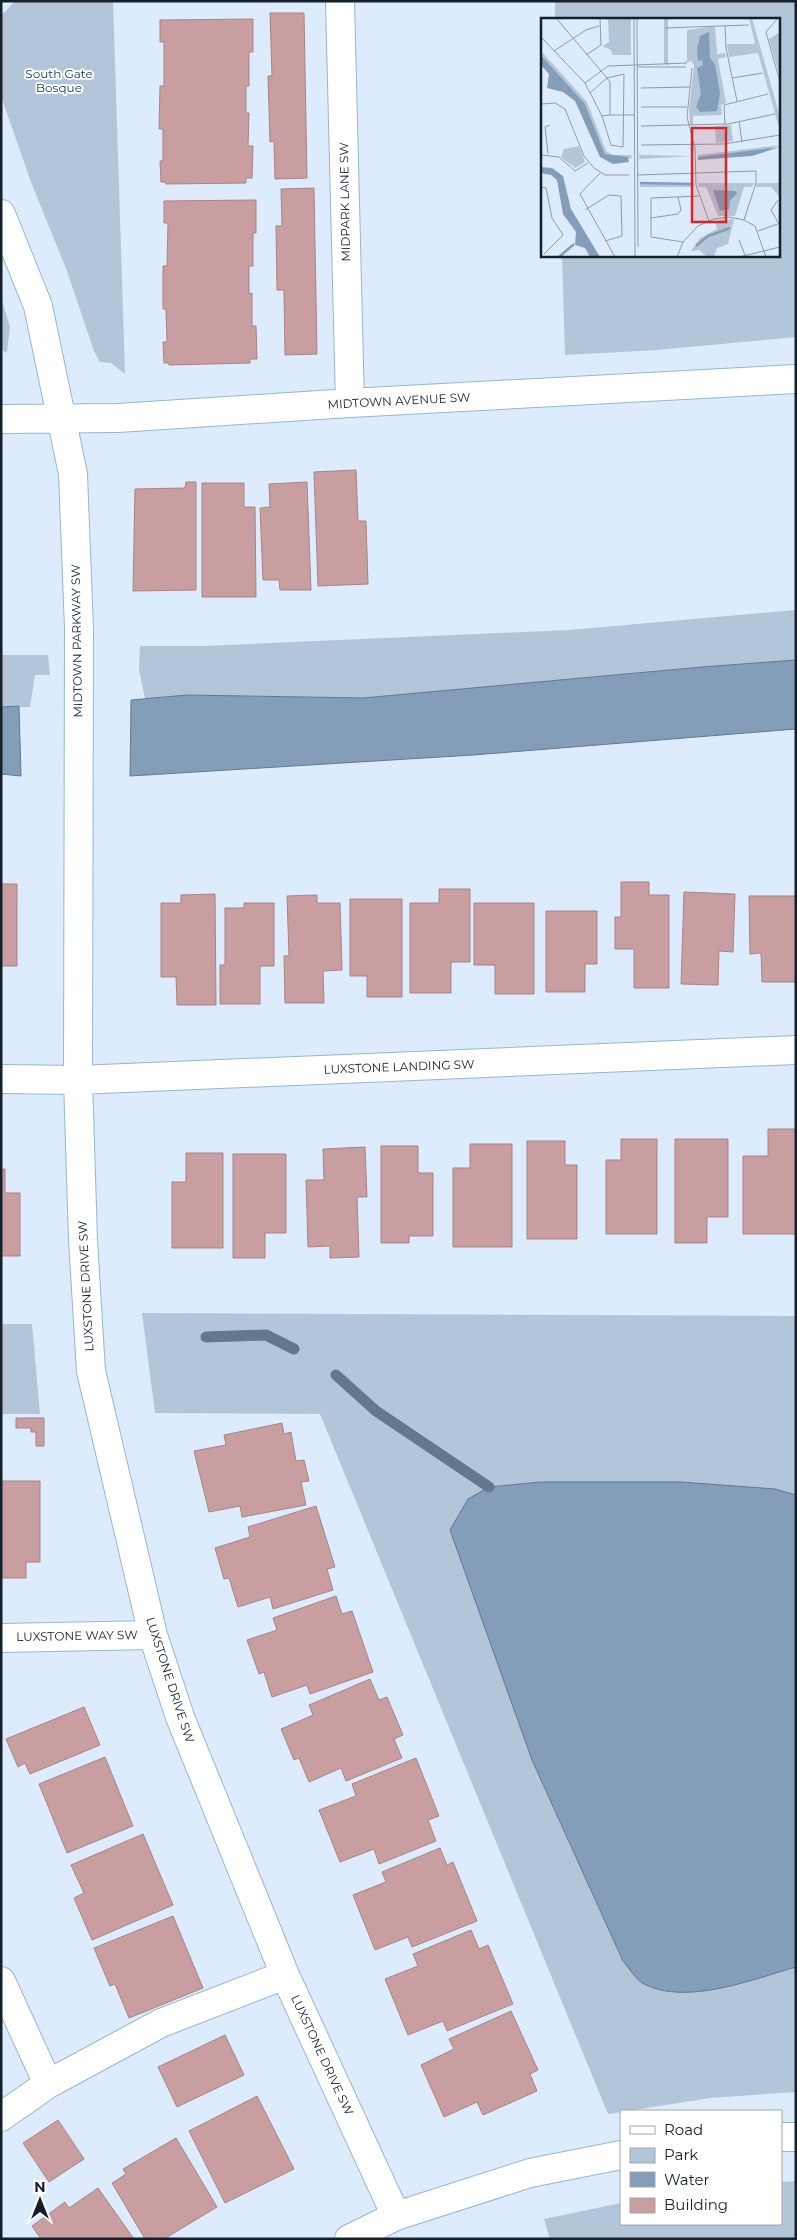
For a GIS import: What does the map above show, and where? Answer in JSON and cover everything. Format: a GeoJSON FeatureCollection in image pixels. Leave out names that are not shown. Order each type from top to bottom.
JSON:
{"type":"FeatureCollection","features":[{"type":"Feature","properties":{"kind":"street","name":"MIDPARK LANE SW"},"geometry":{"type":"LineString","coordinates":[[340,1],[350,403]]}},
{"type":"Feature","properties":{"kind":"street","name":"MIDTOWN PARKWAY SW"},"geometry":{"type":"LineString","coordinates":[[1,214],[38,306],[60,419],[73,474],[79,628],[78,1080]]}},
{"type":"Feature","properties":{"kind":"street","name":"MIDTOWN AVENUE SW"},"geometry":{"type":"LineString","coordinates":[[1,419],[118,418],[350,403],[796,379]]}},
{"type":"Feature","properties":{"kind":"street","name":"LUXSTONE LANDING SW"},"geometry":{"type":"LineString","coordinates":[[1,1079],[78,1080],[796,1050]]}},
{"type":"Feature","properties":{"kind":"street","name":"LUXSTONE DRIVE SW"},"geometry":{"type":"LineString","coordinates":[[78,1080],[83,1240],[91,1371],[153,1635],[180,1717],[285,1975],[396,2216]]}},
{"type":"Feature","properties":{"kind":"street","name":"LUXSTONE WAY SW"},"geometry":{"type":"LineString","coordinates":[[1,1638],[153,1635]]}},
{"type":"Feature","properties":{"kind":"street"},"geometry":{"type":"LineString","coordinates":[[1,2117],[48,2084],[160,2024],[285,1975]]}},
{"type":"Feature","properties":{"kind":"street"},"geometry":{"type":"LineString","coordinates":[[1,1981],[48,2084]]}},
{"type":"Feature","properties":{"kind":"street"},"geometry":{"type":"LineString","coordinates":[[782,2137],[796,2137]]}},
{"type":"Feature","properties":{"kind":"street"},"geometry":{"type":"LineString","coordinates":[[349,2239],[396,2216],[530,2172],[620,2154]]}},
{"type":"Feature","properties":{"kind":"green space","name":"South Gate Bosque"},"geometry":{"type":"Polygon","coordinates":[[[15,1],[113,1],[125,374],[111,363],[100,362],[94,351],[67,271],[31,182],[1,96],[1,16],[15,1]]]}},
{"type":"Feature","properties":{"kind":"green space"},"geometry":{"type":"Polygon","coordinates":[[[555,1],[796,1],[796,337],[657,350],[565,355],[562,256],[780,256],[780,18],[555,18],[555,1]]]}},
{"type":"Feature","properties":{"kind":"green space"},"geometry":{"type":"Polygon","coordinates":[[[1,297],[10,327],[7,353],[1,350],[1,297]]]}},
{"type":"Feature","properties":{"kind":"green space"},"geometry":{"type":"Polygon","coordinates":[[[796,610],[796,660],[363,698],[187,695],[145,699],[139,669],[140,646],[205,646],[569,630],[796,610]]]}},
{"type":"Feature","properties":{"kind":"green space"},"geometry":{"type":"Polygon","coordinates":[[[1,655],[48,655],[50,675],[35,675],[30,707],[1,707],[1,655]]]}},
{"type":"Feature","properties":{"kind":"green space"},"geometry":{"type":"Polygon","coordinates":[[[142,1313],[796,1316],[796,2092],[710,2098],[634,2110],[620,2110],[620,2112],[608,2114],[320,1414],[155,1413],[142,1313]]]}},
{"type":"Feature","properties":{"kind":"green space"},"geometry":{"type":"Polygon","coordinates":[[[1,1324],[32,1324],[40,1414],[1,1414],[1,1324]]]}},
{"type":"Feature","properties":{"kind":"green space"},"geometry":{"type":"Polygon","coordinates":[[[796,2181],[796,2239],[550,2239],[544,2219],[620,2203],[620,2225],[782,2225],[782,2182],[796,2181]]]}},
{"type":"Feature","properties":{"kind":"water"},"geometry":{"type":"Polygon","coordinates":[[[796,660],[796,729],[473,755],[130,776],[131,700],[187,695],[363,698],[796,660]]]}},
{"type":"Feature","properties":{"kind":"water"},"geometry":{"type":"Polygon","coordinates":[[[19,706],[21,776],[1,774],[1,707],[19,706]]]}},
{"type":"Feature","properties":{"kind":"water"},"geometry":{"type":"Polygon","coordinates":[[[540,1482],[681,1482],[775,1489],[796,1495],[796,1967],[720,1988],[680,1992],[661,1990],[644,1984],[635,1977],[623,1961],[532,1760],[450,1530],[468,1499],[489,1487],[540,1482]]]}},
{"type":"Feature","properties":{"kind":"building"},"geometry":{"type":"Polygon","coordinates":[[[270,13],[304,13],[307,178],[275,179],[274,141],[270,142],[268,76],[272,76],[270,13]]]}},
{"type":"Feature","properties":{"kind":"building"},"geometry":{"type":"Polygon","coordinates":[[[253,19],[253,52],[249,52],[249,86],[246,86],[246,113],[249,113],[248,146],[253,146],[252,178],[246,178],[246,183],[166,184],[161,182],[160,161],[163,161],[163,129],[159,129],[160,86],[164,86],[164,42],[160,42],[160,20],[253,19]]]}},
{"type":"Feature","properties":{"kind":"building"},"geometry":{"type":"Polygon","coordinates":[[[314,188],[317,354],[285,355],[284,290],[277,290],[276,226],[282,226],[281,189],[314,188]]]}},
{"type":"Feature","properties":{"kind":"building"},"geometry":{"type":"Polygon","coordinates":[[[256,200],[256,233],[253,233],[253,266],[249,266],[249,294],[252,293],[252,326],[256,326],[257,359],[250,359],[250,363],[169,365],[169,363],[164,363],[163,342],[167,342],[166,309],[163,309],[163,266],[167,266],[168,223],[164,223],[164,201],[256,200]]]}},
{"type":"Feature","properties":{"kind":"building"},"geometry":{"type":"Polygon","coordinates":[[[356,470],[358,521],[366,521],[368,584],[318,586],[314,472],[356,470]]]}},
{"type":"Feature","properties":{"kind":"building"},"geometry":{"type":"Polygon","coordinates":[[[186,482],[196,482],[196,590],[133,591],[135,489],[185,488],[186,482]]]}},
{"type":"Feature","properties":{"kind":"building"},"geometry":{"type":"Polygon","coordinates":[[[307,482],[311,590],[280,590],[279,580],[263,580],[260,508],[270,507],[269,484],[307,482]]]}},
{"type":"Feature","properties":{"kind":"building"},"geometry":{"type":"Polygon","coordinates":[[[202,483],[244,483],[244,507],[255,507],[256,597],[202,597],[202,483]]]}},
{"type":"Feature","properties":{"kind":"building"},"geometry":{"type":"Polygon","coordinates":[[[621,882],[649,882],[649,895],[669,895],[669,988],[634,988],[634,949],[615,949],[615,917],[621,917],[621,882]]]}},
{"type":"Feature","properties":{"kind":"building"},"geometry":{"type":"Polygon","coordinates":[[[1,884],[17,884],[17,966],[1,966],[1,884]]]}},
{"type":"Feature","properties":{"kind":"building"},"geometry":{"type":"Polygon","coordinates":[[[439,889],[470,889],[470,962],[451,962],[451,993],[410,993],[410,903],[439,903],[439,889]]]}},
{"type":"Feature","properties":{"kind":"building"},"geometry":{"type":"Polygon","coordinates":[[[684,892],[735,894],[733,952],[719,951],[718,985],[681,984],[684,892]]]}},
{"type":"Feature","properties":{"kind":"building"},"geometry":{"type":"Polygon","coordinates":[[[215,894],[216,1005],[177,1005],[176,977],[161,977],[161,903],[181,903],[181,895],[215,894]]]}},
{"type":"Feature","properties":{"kind":"building"},"geometry":{"type":"Polygon","coordinates":[[[317,895],[317,903],[340,903],[342,970],[323,971],[324,1003],[285,1003],[284,956],[289,956],[287,896],[317,895]]]}},
{"type":"Feature","properties":{"kind":"building"},"geometry":{"type":"Polygon","coordinates":[[[749,896],[796,896],[796,982],[762,982],[761,953],[750,954],[749,896]]]}},
{"type":"Feature","properties":{"kind":"building"},"geometry":{"type":"Polygon","coordinates":[[[350,899],[402,899],[402,997],[367,997],[367,976],[350,976],[350,899]]]}},
{"type":"Feature","properties":{"kind":"building"},"geometry":{"type":"Polygon","coordinates":[[[244,903],[274,903],[274,966],[260,966],[260,1004],[220,1004],[220,965],[225,965],[225,908],[244,908],[244,903]]]}},
{"type":"Feature","properties":{"kind":"building"},"geometry":{"type":"Polygon","coordinates":[[[474,903],[534,903],[534,994],[495,994],[495,965],[474,965],[474,903]]]}},
{"type":"Feature","properties":{"kind":"building"},"geometry":{"type":"Polygon","coordinates":[[[546,911],[597,911],[597,964],[585,964],[585,992],[546,992],[546,911]]]}},
{"type":"Feature","properties":{"kind":"building"},"geometry":{"type":"Polygon","coordinates":[[[768,1129],[796,1129],[796,1234],[743,1234],[743,1156],[768,1156],[768,1129]]]}},
{"type":"Feature","properties":{"kind":"building"},"geometry":{"type":"Polygon","coordinates":[[[621,1139],[657,1139],[657,1234],[606,1234],[606,1160],[621,1160],[621,1139]]]}},
{"type":"Feature","properties":{"kind":"building"},"geometry":{"type":"Polygon","coordinates":[[[675,1139],[728,1139],[728,1217],[707,1217],[707,1243],[675,1243],[675,1139]]]}},
{"type":"Feature","properties":{"kind":"building"},"geometry":{"type":"Polygon","coordinates":[[[527,1141],[565,1141],[565,1165],[577,1165],[577,1239],[527,1239],[527,1141]]]}},
{"type":"Feature","properties":{"kind":"building"},"geometry":{"type":"Polygon","coordinates":[[[470,1144],[512,1144],[512,1247],[453,1247],[453,1168],[470,1168],[470,1144]]]}},
{"type":"Feature","properties":{"kind":"building"},"geometry":{"type":"Polygon","coordinates":[[[381,1146],[418,1146],[418,1173],[433,1173],[433,1236],[409,1236],[409,1243],[381,1243],[381,1146]]]}},
{"type":"Feature","properties":{"kind":"building"},"geometry":{"type":"Polygon","coordinates":[[[365,1147],[367,1197],[357,1197],[359,1257],[330,1258],[330,1246],[308,1247],[306,1180],[324,1180],[323,1149],[365,1147]]]}},
{"type":"Feature","properties":{"kind":"building"},"geometry":{"type":"Polygon","coordinates":[[[186,1153],[223,1153],[223,1248],[172,1248],[172,1182],[186,1182],[186,1153]]]}},
{"type":"Feature","properties":{"kind":"building"},"geometry":{"type":"Polygon","coordinates":[[[233,1154],[286,1154],[286,1233],[265,1233],[265,1258],[233,1258],[233,1154]]]}},
{"type":"Feature","properties":{"kind":"building"},"geometry":{"type":"Polygon","coordinates":[[[1,1169],[5,1169],[5,1193],[20,1193],[20,1256],[1,1256],[1,1169]]]}},
{"type":"Feature","properties":{"kind":"building"},"geometry":{"type":"Polygon","coordinates":[[[16,1418],[44,1418],[44,1446],[36,1446],[36,1432],[31,1432],[31,1428],[16,1428],[16,1418]]]}},
{"type":"Feature","properties":{"kind":"building"},"geometry":{"type":"Polygon","coordinates":[[[282,1423],[284,1434],[291,1432],[296,1461],[304,1460],[309,1481],[301,1482],[306,1505],[242,1517],[240,1506],[209,1512],[194,1451],[226,1445],[224,1435],[282,1423]]]}},
{"type":"Feature","properties":{"kind":"building"},"geometry":{"type":"Polygon","coordinates":[[[1,1477],[2,1481],[40,1481],[40,1562],[26,1562],[26,1578],[1,1578],[1,1477]]]}},
{"type":"Feature","properties":{"kind":"building"},"geometry":{"type":"Polygon","coordinates":[[[316,1506],[335,1567],[327,1569],[333,1590],[273,1609],[270,1597],[238,1607],[229,1578],[224,1579],[215,1548],[250,1537],[248,1527],[316,1506]]]}},
{"type":"Feature","properties":{"kind":"building"},"geometry":{"type":"Polygon","coordinates":[[[336,1596],[342,1614],[352,1611],[373,1672],[310,1694],[307,1685],[272,1697],[264,1672],[259,1674],[247,1640],[277,1630],[273,1618],[336,1596]]]}},
{"type":"Feature","properties":{"kind":"building"},"geometry":{"type":"Polygon","coordinates":[[[370,1679],[379,1700],[387,1697],[403,1735],[394,1739],[402,1758],[346,1781],[341,1768],[309,1782],[299,1758],[294,1760],[281,1729],[313,1715],[309,1705],[370,1679]]]}},
{"type":"Feature","properties":{"kind":"building"},"geometry":{"type":"Polygon","coordinates":[[[84,1707],[100,1745],[30,1774],[25,1763],[18,1767],[6,1739],[84,1707]]]}},
{"type":"Feature","properties":{"kind":"building"},"geometry":{"type":"Polygon","coordinates":[[[105,1757],[133,1826],[67,1853],[39,1784],[105,1757]]]}},
{"type":"Feature","properties":{"kind":"building"},"geometry":{"type":"Polygon","coordinates":[[[416,1758],[439,1816],[428,1820],[436,1841],[379,1864],[374,1849],[340,1862],[319,1810],[356,1796],[352,1784],[416,1758]]]}},
{"type":"Feature","properties":{"kind":"building"},"geometry":{"type":"Polygon","coordinates":[[[143,1834],[173,1905],[92,1940],[74,1898],[84,1893],[71,1865],[143,1834]]]}},
{"type":"Feature","properties":{"kind":"building"},"geometry":{"type":"Polygon","coordinates":[[[440,1848],[447,1865],[453,1862],[477,1921],[412,1947],[408,1937],[375,1950],[353,1895],[386,1882],[382,1872],[440,1848]]]}},
{"type":"Feature","properties":{"kind":"building"},"geometry":{"type":"Polygon","coordinates":[[[173,1916],[203,1988],[129,2018],[115,1984],[110,1986],[94,1948],[173,1916]]]}},
{"type":"Feature","properties":{"kind":"building"},"geometry":{"type":"Polygon","coordinates":[[[471,1930],[479,1949],[488,1945],[513,2004],[447,2031],[443,2021],[408,2035],[385,1979],[418,1966],[413,1954],[471,1930]]]}},
{"type":"Feature","properties":{"kind":"building"},"geometry":{"type":"Polygon","coordinates":[[[511,2011],[538,2070],[530,2074],[537,2091],[483,2115],[477,2102],[444,2117],[421,2065],[454,2049],[449,2039],[511,2011]]]}},
{"type":"Feature","properties":{"kind":"building"},"geometry":{"type":"Polygon","coordinates":[[[225,2035],[244,2075],[177,2107],[158,2067],[225,2035]]]}},
{"type":"Feature","properties":{"kind":"building"},"geometry":{"type":"Polygon","coordinates":[[[257,2096],[294,2169],[225,2203],[189,2131],[257,2096]]]}},
{"type":"Feature","properties":{"kind":"building"},"geometry":{"type":"Polygon","coordinates":[[[58,2120],[84,2159],[49,2182],[23,2143],[58,2120]]]}},
{"type":"Feature","properties":{"kind":"building"},"geometry":{"type":"Polygon","coordinates":[[[176,2138],[217,2207],[164,2239],[145,2239],[112,2183],[126,2174],[123,2169],[176,2138]]]}},
{"type":"Feature","properties":{"kind":"building"},"geometry":{"type":"Polygon","coordinates":[[[98,2188],[134,2239],[41,2239],[32,2226],[65,2202],[69,2208],[98,2188]]]}},
{"type":"Feature","properties":{"kind":"waterway"},"geometry":{"type":"LineString","coordinates":[[206,1337],[266,1335],[294,1349]]}},
{"type":"Feature","properties":{"kind":"waterway"},"geometry":{"type":"LineString","coordinates":[[336,1375],[376,1411],[489,1487]]}}]}
